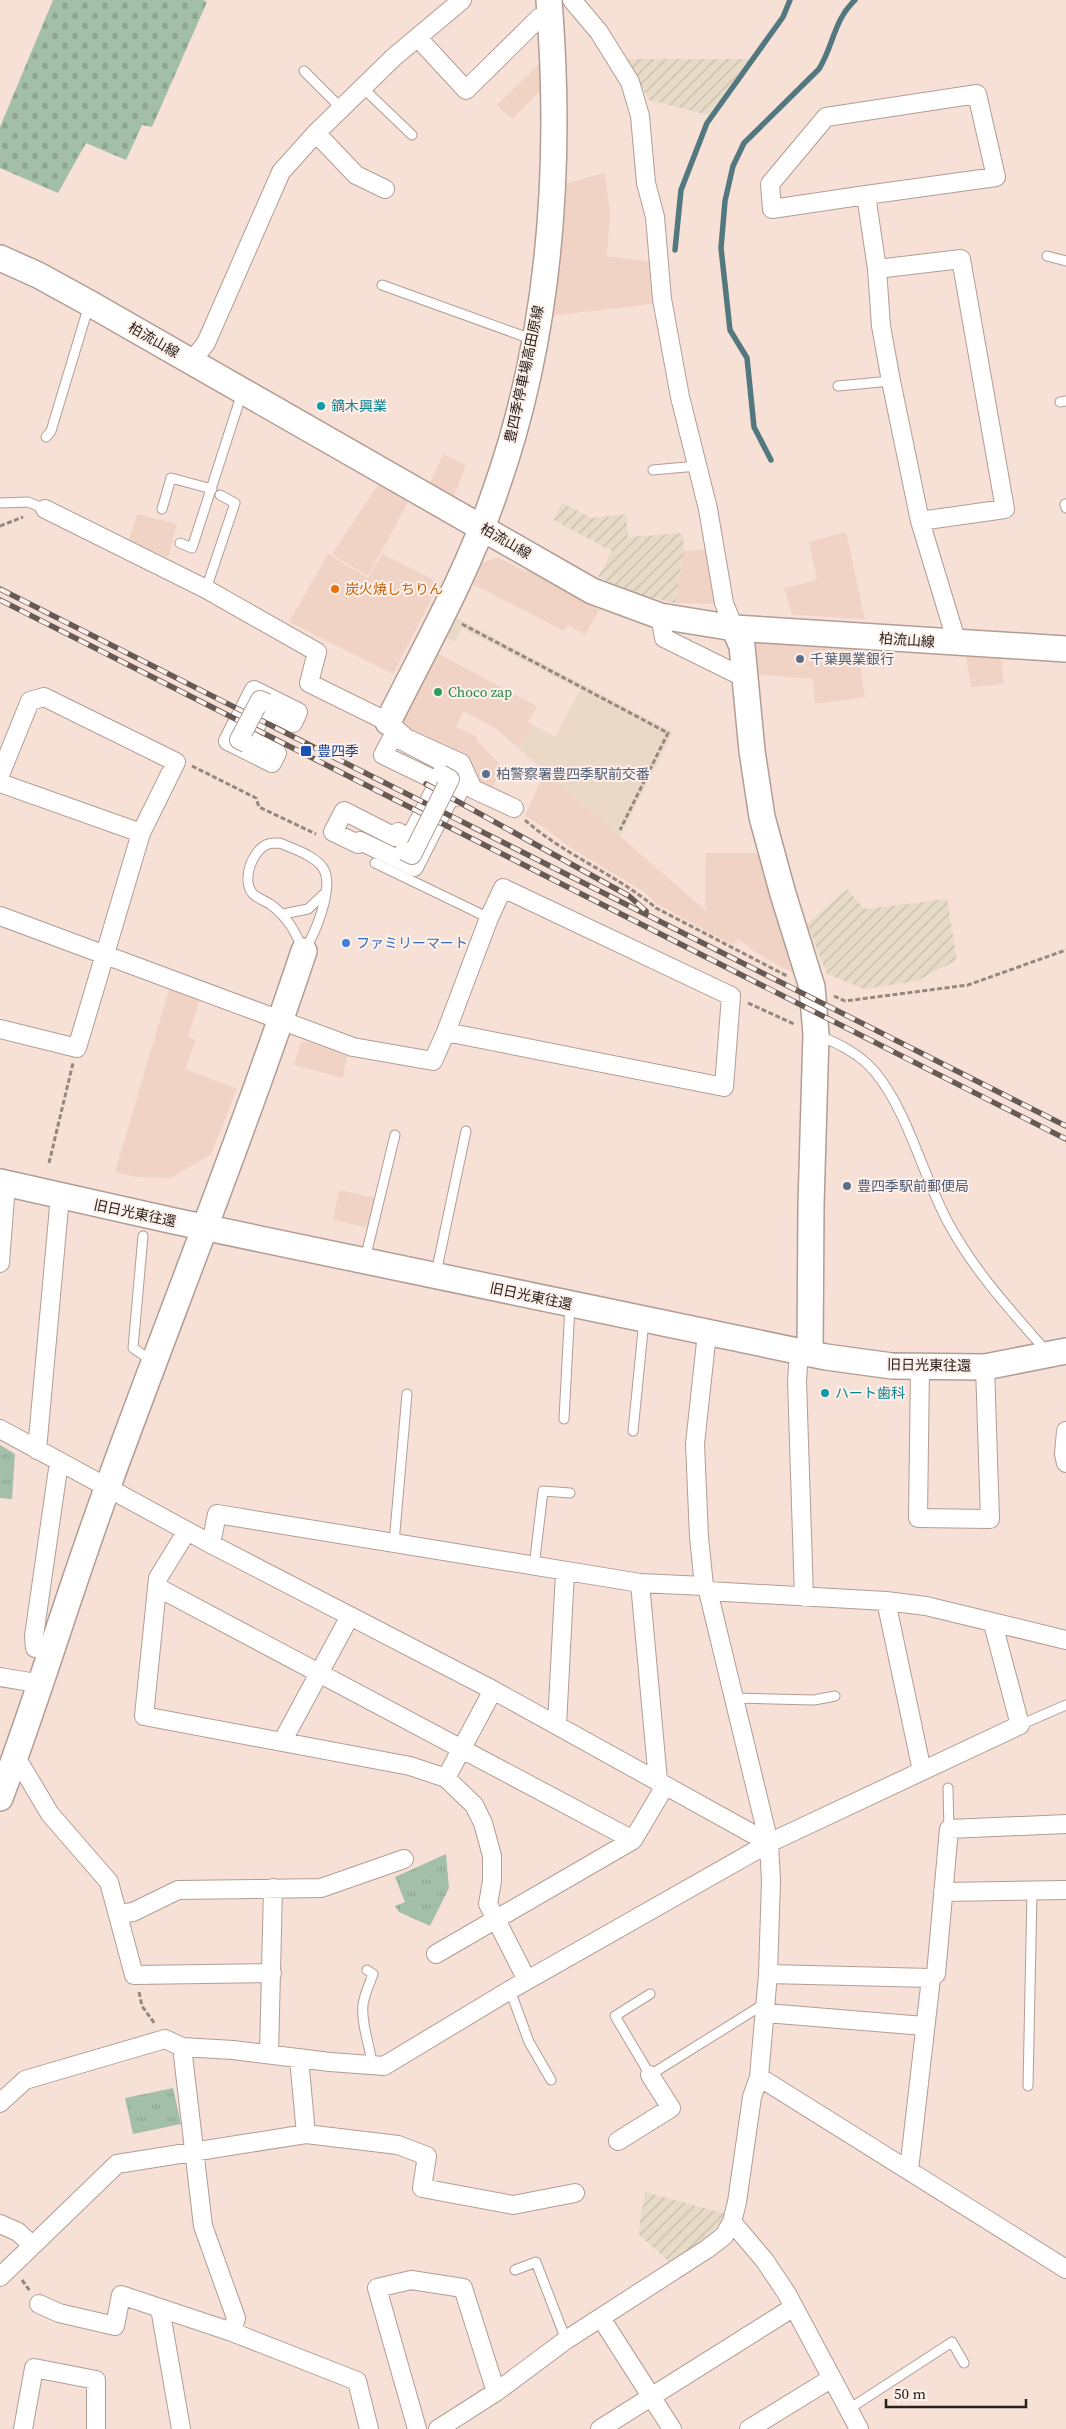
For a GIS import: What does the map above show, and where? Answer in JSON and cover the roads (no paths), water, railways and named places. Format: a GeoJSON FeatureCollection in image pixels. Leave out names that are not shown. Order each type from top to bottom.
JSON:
{"type":"FeatureCollection","features":[{"type":"Feature","properties":{"kind":"street"},"geometry":{"type":"LineString","coordinates":[[191,362],[206,343],[282,172],[316,133],[342,108],[462,0]]}},
{"type":"Feature","properties":{"kind":"street"},"geometry":{"type":"LineString","coordinates":[[572,0],[599,32],[630,82],[640,116],[646,183],[656,217],[662,299],[680,397],[708,509],[724,603],[742,646],[752,751],[762,817],[812,988],[816,1034],[811,1205],[804,1352],[797,1381],[804,1597]]}},
{"type":"Feature","properties":{"kind":"street"},"geometry":{"type":"LineString","coordinates":[[418,38],[466,90],[550,8]]}},
{"type":"Feature","properties":{"kind":"street","name":"豊四季停車場高田原線"},"geometry":{"type":"LineString","coordinates":[[388,722],[482,528],[497,488],[520,407],[534,340],[547,260],[555,162],[550,8]]}},
{"type":"Feature","properties":{"kind":"street"},"geometry":{"type":"LineString","coordinates":[[977,94],[996,177],[866,195],[772,209],[770,184],[826,117],[977,94]]}},
{"type":"Feature","properties":{"kind":"street"},"geometry":{"type":"LineString","coordinates":[[316,133],[356,175],[385,189]]}},
{"type":"Feature","properties":{"kind":"street"},"geometry":{"type":"LineString","coordinates":[[866,195],[877,269],[881,326],[920,521],[957,644]]}},
{"type":"Feature","properties":{"kind":"street","name":"柏流山線"},"geometry":{"type":"LineString","coordinates":[[0,258],[38,275],[89,303],[450,507],[482,528],[592,590],[660,616],[734,628],[1066,650]]}},
{"type":"Feature","properties":{"kind":"street"},"geometry":{"type":"LineString","coordinates":[[877,269],[962,259],[983,376],[1005,510],[920,521]]}},
{"type":"Feature","properties":{"kind":"street"},"geometry":{"type":"LineString","coordinates":[[45,509],[206,589],[317,652],[310,683],[388,722],[406,738],[461,764],[473,789],[514,808]]}},
{"type":"Feature","properties":{"kind":"street"},"geometry":{"type":"LineString","coordinates":[[660,616],[664,638],[745,678]]}},
{"type":"Feature","properties":{"kind":"street"},"geometry":{"type":"LineString","coordinates":[[254,690],[298,712],[293,723],[265,709],[249,739],[277,753],[272,763],[228,741],[254,690]]}},
{"type":"Feature","properties":{"kind":"street"},"geometry":{"type":"LineString","coordinates":[[0,775],[30,701],[44,697],[176,762],[141,833],[77,1048],[0,1029]]}},
{"type":"Feature","properties":{"kind":"street"},"geometry":{"type":"LineString","coordinates":[[246,743],[239,740],[260,700],[267,702]]}},
{"type":"Feature","properties":{"kind":"street"},"geometry":{"type":"LineString","coordinates":[[393,736],[462,772],[456,783],[461,786],[456,797],[451,794],[414,868],[360,840],[358,844],[333,832],[344,811],[395,837],[398,832],[410,838],[439,782],[383,755],[393,736]]}},
{"type":"Feature","properties":{"kind":"street"},"geometry":{"type":"LineString","coordinates":[[404,851],[412,855],[450,779],[441,774]]}},
{"type":"Feature","properties":{"kind":"street"},"geometry":{"type":"LineString","coordinates":[[0,783],[141,833]]}},
{"type":"Feature","properties":{"kind":"street"},"geometry":{"type":"LineString","coordinates":[[0,916],[353,1047],[433,1061],[446,1032],[489,918],[503,888],[731,996],[724,1087],[446,1032]]}},
{"type":"Feature","properties":{"kind":"street"},"geometry":{"type":"LineString","coordinates":[[0,1798],[42,1684],[107,1488],[206,1227],[304,951]]}},
{"type":"Feature","properties":{"kind":"street"},"geometry":{"type":"LineString","coordinates":[[0,1263],[3,1183]]}},
{"type":"Feature","properties":{"kind":"street","name":"旧日光東往還"},"geometry":{"type":"LineString","coordinates":[[3,1183],[644,1320],[850,1361],[920,1367],[985,1366],[1057,1352]]}},
{"type":"Feature","properties":{"kind":"street"},"geometry":{"type":"LineString","coordinates":[[37,1450],[60,1196]]}},
{"type":"Feature","properties":{"kind":"street"},"geometry":{"type":"LineString","coordinates":[[438,2429],[496,2392],[566,2340],[707,2249],[724,2236],[732,2222],[737,2202],[752,2097],[759,2076],[766,2008],[771,1881],[769,1843],[706,1589],[699,1537],[695,1444],[707,1333]]}},
{"type":"Feature","properties":{"kind":"street"},"geometry":{"type":"LineString","coordinates":[[920,1367],[918,1518],[990,1519],[985,1366]]}},
{"type":"Feature","properties":{"kind":"street"},"geometry":{"type":"LineString","coordinates":[[0,1429],[186,1531],[493,1690],[769,1843]]}},
{"type":"Feature","properties":{"kind":"street"},"geometry":{"type":"LineString","coordinates":[[1066,1431],[1064,1454],[1066,1463]]}},
{"type":"Feature","properties":{"kind":"street"},"geometry":{"type":"LineString","coordinates":[[35,1648],[34,1636],[59,1462]]}},
{"type":"Feature","properties":{"kind":"street"},"geometry":{"type":"LineString","coordinates":[[212,1544],[217,1514],[640,1583],[804,1597],[886,1601],[926,1606],[993,1624],[1066,1640]]}},
{"type":"Feature","properties":{"kind":"street"},"geometry":{"type":"LineString","coordinates":[[186,1531],[158,1578],[144,1716],[410,1766],[446,1778],[474,1805],[484,1824],[492,1856],[492,1881],[488,1904],[527,1980]]}},
{"type":"Feature","properties":{"kind":"street"},"geometry":{"type":"LineString","coordinates":[[557,1725],[565,1572]]}},
{"type":"Feature","properties":{"kind":"street"},"geometry":{"type":"LineString","coordinates":[[436,1954],[633,1840],[661,1784],[640,1583]]}},
{"type":"Feature","properties":{"kind":"street"},"geometry":{"type":"LineString","coordinates":[[157,1587],[633,1840]]}},
{"type":"Feature","properties":{"kind":"street"},"geometry":{"type":"LineString","coordinates":[[886,1601],[922,1771]]}},
{"type":"Feature","properties":{"kind":"street"},"geometry":{"type":"LineString","coordinates":[[282,1742],[350,1616]]}},
{"type":"Feature","properties":{"kind":"street"},"geometry":{"type":"LineString","coordinates":[[0,2103],[25,2080],[165,2039],[182,2047],[384,2066],[527,1980],[769,1843],[1020,1725],[993,1624]]}},
{"type":"Feature","properties":{"kind":"street"},"geometry":{"type":"LineString","coordinates":[[0,1677],[42,1684]]}},
{"type":"Feature","properties":{"kind":"street"},"geometry":{"type":"LineString","coordinates":[[446,1778],[493,1690]]}},
{"type":"Feature","properties":{"kind":"street"},"geometry":{"type":"LineString","coordinates":[[16,1757],[50,1814],[109,1882],[134,1975],[272,1973]]}},
{"type":"Feature","properties":{"kind":"street"},"geometry":{"type":"LineString","coordinates":[[768,1974],[931,1978],[936,1974],[949,1829],[1066,1824]]}},
{"type":"Feature","properties":{"kind":"street"},"geometry":{"type":"LineString","coordinates":[[119,1914],[133,1912],[178,1890],[321,1888],[404,1859]]}},
{"type":"Feature","properties":{"kind":"street"},"geometry":{"type":"LineString","coordinates":[[269,2054],[273,1888]]}},
{"type":"Feature","properties":{"kind":"street"},"geometry":{"type":"LineString","coordinates":[[943,1892],[1066,1890]]}},
{"type":"Feature","properties":{"kind":"street"},"geometry":{"type":"LineString","coordinates":[[909,2170],[931,1978]]}},
{"type":"Feature","properties":{"kind":"street"},"geometry":{"type":"LineString","coordinates":[[766,2008],[924,2026]]}},
{"type":"Feature","properties":{"kind":"street"},"geometry":{"type":"LineString","coordinates":[[182,2047],[203,2226],[236,2318],[232,2332]]}},
{"type":"Feature","properties":{"kind":"street"},"geometry":{"type":"LineString","coordinates":[[299,2059],[306,2134]]}},
{"type":"Feature","properties":{"kind":"street"},"geometry":{"type":"LineString","coordinates":[[618,2141],[671,2108],[650,2075]]}},
{"type":"Feature","properties":{"kind":"street"},"geometry":{"type":"LineString","coordinates":[[759,2076],[1066,2269]]}},
{"type":"Feature","properties":{"kind":"street"},"geometry":{"type":"LineString","coordinates":[[6,2272],[117,2164],[306,2134],[398,2145],[427,2156],[422,2188],[513,2205],[575,2193]]}},
{"type":"Feature","properties":{"kind":"street"},"geometry":{"type":"LineString","coordinates":[[732,2222],[765,2261],[794,2307],[859,2429]]}},
{"type":"Feature","properties":{"kind":"street"},"geometry":{"type":"LineString","coordinates":[[0,2224],[18,2232],[32,2245]]}},
{"type":"Feature","properties":{"kind":"street"},"geometry":{"type":"LineString","coordinates":[[416,2429],[378,2288],[411,2280],[463,2288],[496,2392]]}},
{"type":"Feature","properties":{"kind":"street"},"geometry":{"type":"LineString","coordinates":[[39,2304],[59,2313],[115,2326],[121,2295],[232,2332],[356,2381],[368,2429]]}},
{"type":"Feature","properties":{"kind":"street"},"geometry":{"type":"LineString","coordinates":[[600,2429],[794,2307]]}},
{"type":"Feature","properties":{"kind":"street"},"geometry":{"type":"LineString","coordinates":[[160,2308],[181,2429]]}},
{"type":"Feature","properties":{"kind":"street"},"geometry":{"type":"LineString","coordinates":[[601,2318],[672,2429]]}},
{"type":"Feature","properties":{"kind":"street"},"geometry":{"type":"LineString","coordinates":[[23,2429],[34,2368],[96,2380],[96,2429]]}},
{"type":"Feature","properties":{"kind":"street"},"geometry":{"type":"LineString","coordinates":[[749,2429],[832,2378]]}},
{"type":"Feature","properties":{"kind":"lane"},"geometry":{"type":"LineString","coordinates":[[304,71],[342,108]]}},
{"type":"Feature","properties":{"kind":"lane"},"geometry":{"type":"LineString","coordinates":[[363,88],[412,135]]}},
{"type":"Feature","properties":{"kind":"lane"},"geometry":{"type":"LineString","coordinates":[[1047,256],[1066,261]]}},
{"type":"Feature","properties":{"kind":"lane"},"geometry":{"type":"LineString","coordinates":[[382,284],[534,340]]}},
{"type":"Feature","properties":{"kind":"lane"},"geometry":{"type":"LineString","coordinates":[[46,437],[51,431],[89,303]]}},
{"type":"Feature","properties":{"kind":"lane"},"geometry":{"type":"LineString","coordinates":[[838,386],[892,381]]}},
{"type":"Feature","properties":{"kind":"lane"},"geometry":{"type":"LineString","coordinates":[[180,543],[192,548],[243,390]]}},
{"type":"Feature","properties":{"kind":"lane"},"geometry":{"type":"LineString","coordinates":[[653,470],[697,466]]}},
{"type":"Feature","properties":{"kind":"lane"},"geometry":{"type":"LineString","coordinates":[[162,508],[172,478],[212,489]]}},
{"type":"Feature","properties":{"kind":"lane"},"geometry":{"type":"LineString","coordinates":[[206,589],[235,503],[220,495]]}},
{"type":"Feature","properties":{"kind":"lane"},"geometry":{"type":"LineString","coordinates":[[0,503],[28,502],[45,509]]}},
{"type":"Feature","properties":{"kind":"lane"},"geometry":{"type":"LineString","coordinates":[[280,843],[312,858],[323,868],[327,891],[314,936],[304,951],[290,922],[282,914],[253,894],[248,884],[247,873],[259,850],[268,844],[280,843]]}},
{"type":"Feature","properties":{"kind":"lane"},"geometry":{"type":"LineString","coordinates":[[375,863],[489,918]]}},
{"type":"Feature","properties":{"kind":"lane"},"geometry":{"type":"LineString","coordinates":[[282,914],[308,909],[327,891]]}},
{"type":"Feature","properties":{"kind":"lane"},"geometry":{"type":"LineString","coordinates":[[816,1034],[842,1046],[874,1071],[889,1092],[949,1224],[973,1265],[1057,1352]]}},
{"type":"Feature","properties":{"kind":"lane"},"geometry":{"type":"LineString","coordinates":[[436,1276],[466,1131]]}},
{"type":"Feature","properties":{"kind":"lane"},"geometry":{"type":"LineString","coordinates":[[365,1261],[395,1135]]}},
{"type":"Feature","properties":{"kind":"lane"},"geometry":{"type":"LineString","coordinates":[[144,1236],[133,1348],[155,1363]]}},
{"type":"Feature","properties":{"kind":"lane"},"geometry":{"type":"LineString","coordinates":[[564,1419],[570,1304]]}},
{"type":"Feature","properties":{"kind":"lane"},"geometry":{"type":"LineString","coordinates":[[633,1430],[644,1320]]}},
{"type":"Feature","properties":{"kind":"lane"},"geometry":{"type":"LineString","coordinates":[[394,1544],[407,1394]]}},
{"type":"Feature","properties":{"kind":"lane"},"geometry":{"type":"LineString","coordinates":[[534,1567],[543,1491],[570,1493]]}},
{"type":"Feature","properties":{"kind":"lane"},"geometry":{"type":"LineString","coordinates":[[732,1698],[814,1700],[835,1696]]}},
{"type":"Feature","properties":{"kind":"lane"},"geometry":{"type":"LineString","coordinates":[[1020,1725],[1066,1705]]}},
{"type":"Feature","properties":{"kind":"lane"},"geometry":{"type":"LineString","coordinates":[[948,1788],[949,1829]]}},
{"type":"Feature","properties":{"kind":"lane"},"geometry":{"type":"LineString","coordinates":[[1028,2086],[1032,1891]]}},
{"type":"Feature","properties":{"kind":"lane"},"geometry":{"type":"LineString","coordinates":[[367,1970],[373,1974],[363,2004],[364,2027],[370,2045],[372,2064]]}},
{"type":"Feature","properties":{"kind":"lane"},"geometry":{"type":"LineString","coordinates":[[510,1990],[529,2042],[551,2080]]}},
{"type":"Feature","properties":{"kind":"lane"},"geometry":{"type":"LineString","coordinates":[[650,1994],[615,2016],[650,2075],[766,2008]]}},
{"type":"Feature","properties":{"kind":"lane"},"geometry":{"type":"LineString","coordinates":[[515,2270],[536,2262],[566,2340]]}},
{"type":"Feature","properties":{"kind":"lane"},"geometry":{"type":"LineString","coordinates":[[849,2409],[952,2342],[964,2363]]}},
{"type":"Feature","properties":{"kind":"waterway"},"geometry":{"type":"LineString","coordinates":[[675,250],[681,190],[707,123],[783,17],[790,0]]}},
{"type":"Feature","properties":{"kind":"waterway"},"geometry":{"type":"LineString","coordinates":[[771,460],[754,427],[747,358],[730,330],[721,248],[725,201],[733,166],[744,143],[819,69],[842,16],[855,0]]}},
{"type":"Feature","properties":{"kind":"railway"},"geometry":{"type":"LineString","coordinates":[[0,589],[1066,1126]]}},
{"type":"Feature","properties":{"kind":"railway"},"geometry":{"type":"LineString","coordinates":[[0,600],[1066,1139]]}},
{"type":"Feature","properties":{"kind":"railway"},"geometry":{"type":"LineString","coordinates":[[426,784],[629,896],[646,911]]}},
{"type":"Feature","properties":{"kind":"place","name":"鏑木興業"},"geometry":{"type":"Point","coordinates":[321,406]}},
{"type":"Feature","properties":{"kind":"place","name":"炭火焼しちりん"},"geometry":{"type":"Point","coordinates":[335,589]}},
{"type":"Feature","properties":{"kind":"place","name":"千葉興業銀行"},"geometry":{"type":"Point","coordinates":[800,659]}},
{"type":"Feature","properties":{"kind":"place","name":"Choco zap"},"geometry":{"type":"Point","coordinates":[438,692]}},
{"type":"Feature","properties":{"kind":"place","name":"豊四季"},"geometry":{"type":"Point","coordinates":[306,751]}},
{"type":"Feature","properties":{"kind":"place","name":"柏警察署豊四季駅前交番"},"geometry":{"type":"Point","coordinates":[486,774]}},
{"type":"Feature","properties":{"kind":"place","name":"ファミリーマート"},"geometry":{"type":"Point","coordinates":[346,943]}},
{"type":"Feature","properties":{"kind":"place","name":"豊四季駅前郵便局"},"geometry":{"type":"Point","coordinates":[847,1186]}},
{"type":"Feature","properties":{"kind":"place","name":"ハート歯科"},"geometry":{"type":"Point","coordinates":[825,1393]}}]}
